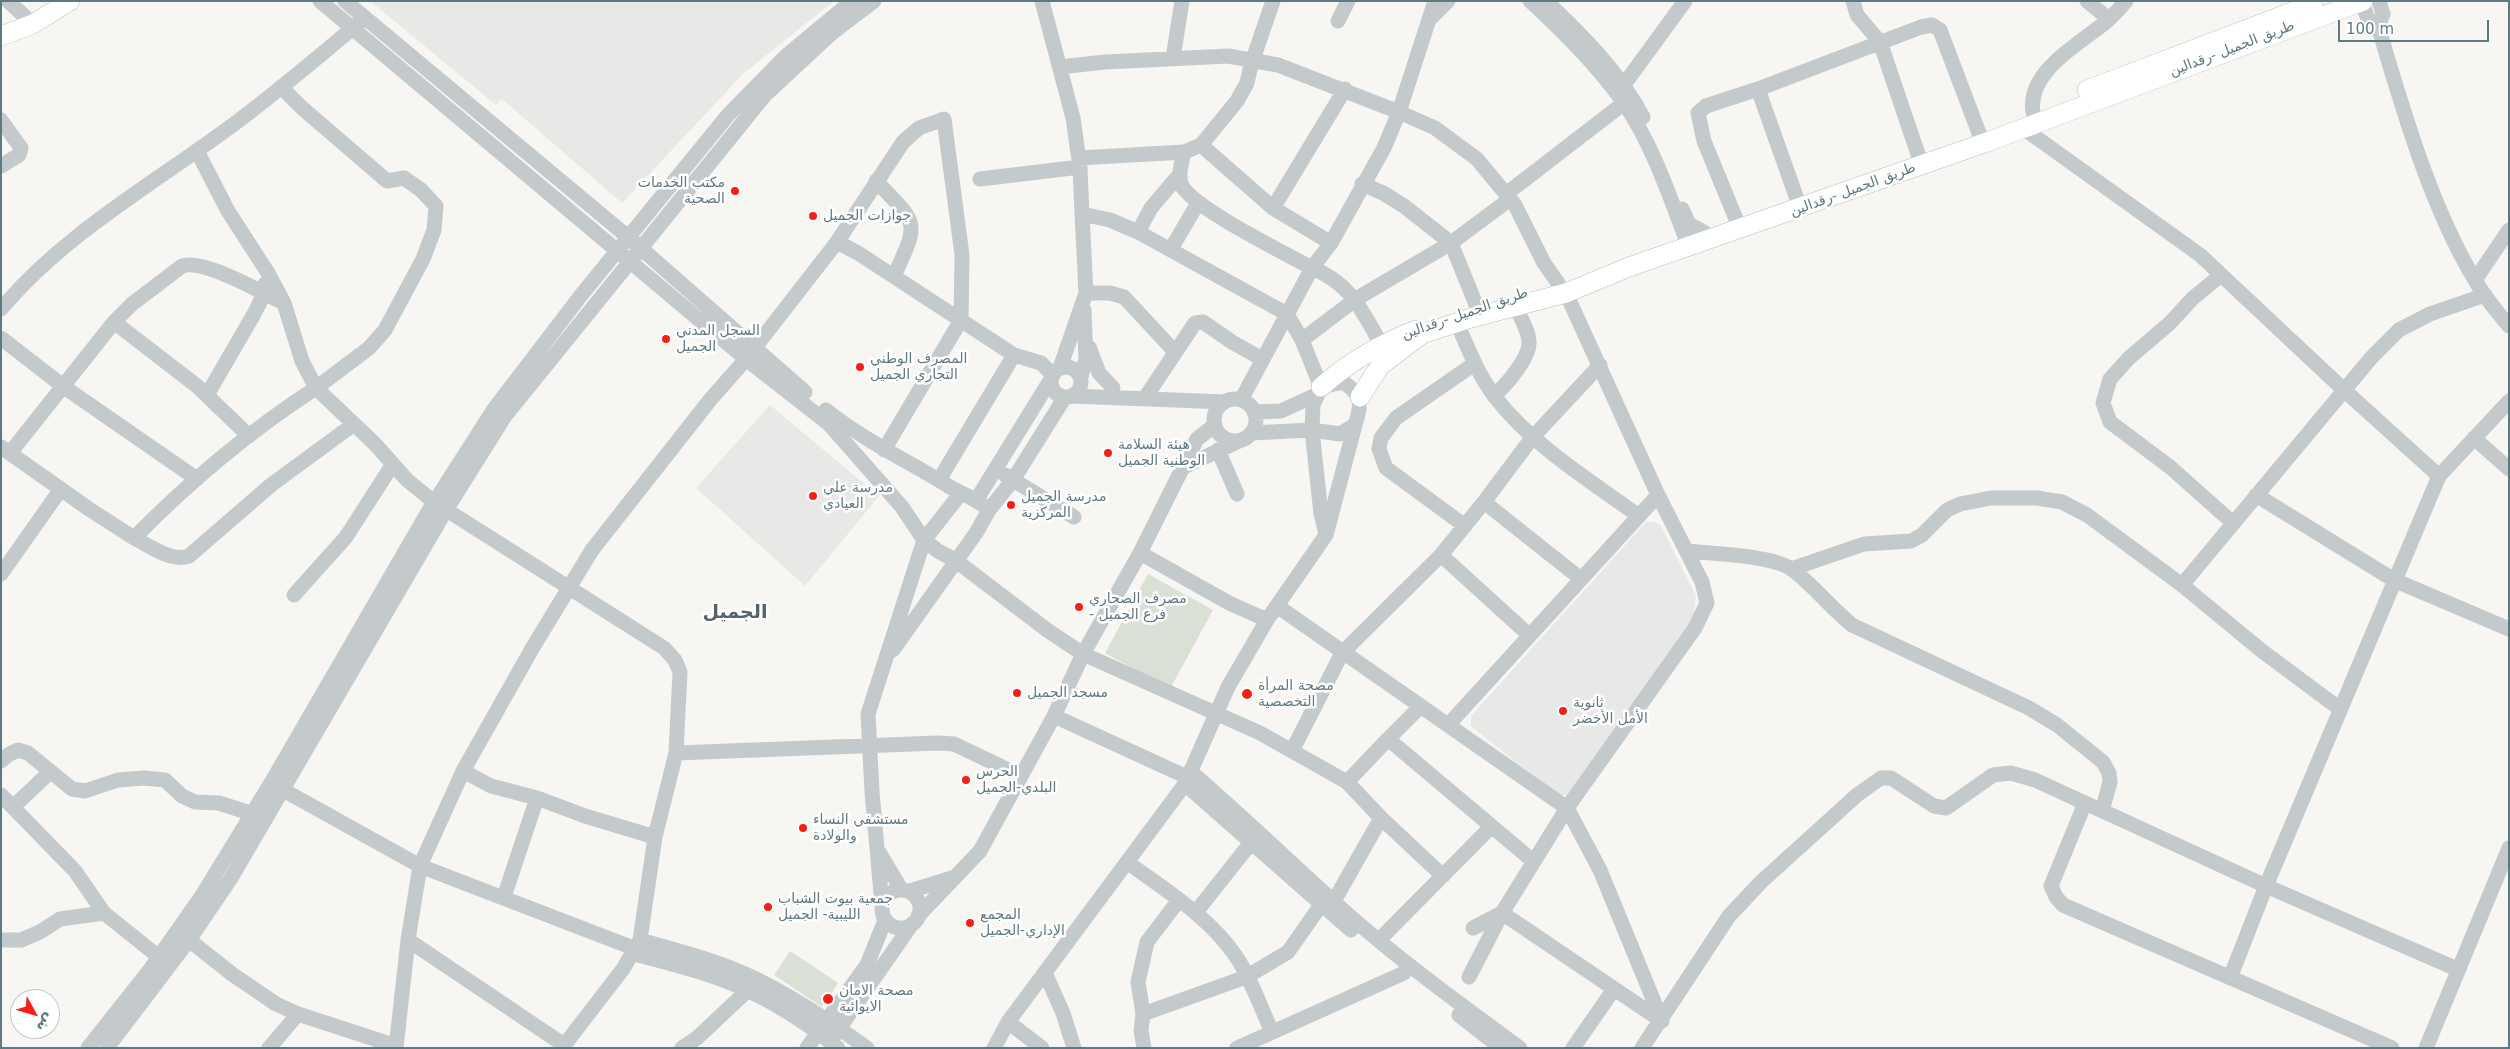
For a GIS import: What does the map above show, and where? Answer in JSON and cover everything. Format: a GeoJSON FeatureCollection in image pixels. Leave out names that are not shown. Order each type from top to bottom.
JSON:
{"type":"FeatureCollection","features":[{"type":"Feature","properties":{"kind":"main road"},"geometry":{"type":"LineString","coordinates":[[1,36],[33,24],[70,1]]}},
{"type":"Feature","properties":{"kind":"main road","name":"طريق الجميل -رقدالين"},"geometry":{"type":"LineString","coordinates":[[1689,242],[1704,232],[1736,219],[1797,199],[1979,132],[2028,120],[2133,72],[2322,1]]}},
{"type":"Feature","properties":{"kind":"main road","name":"طريق الجميل -رقدالين"},"geometry":{"type":"LineString","coordinates":[[1319,391],[1343,367],[1381,344],[1477,307],[1562,288],[1629,268],[1689,242],[2366,1]]}},
{"type":"Feature","properties":{"kind":"main road","name":"طريق الجميل -رقدالين"},"geometry":{"type":"LineString","coordinates":[[1360,397],[1373,374],[1395,353],[1422,334],[1516,307],[1562,288]]}},
{"type":"Feature","properties":{"kind":"street"},"geometry":{"type":"LineString","coordinates":[[8,1],[33,24]]}},
{"type":"Feature","properties":{"kind":"street"},"geometry":{"type":"LineString","coordinates":[[320,1],[630,262],[845,425],[884,450],[960,493],[977,499],[989,510]]}},
{"type":"Feature","properties":{"kind":"street"},"geometry":{"type":"LineString","coordinates":[[345,1],[642,249],[751,353],[830,424],[902,507],[924,540],[938,552],[955,560],[1058,638],[1083,654],[1215,712],[1292,751],[1347,782],[1381,818],[1443,876]]}},
{"type":"Feature","properties":{"kind":"street"},"geometry":{"type":"LineString","coordinates":[[107,1048],[189,940],[231,878],[277,786],[440,506],[494,409],[628,237],[753,87],[786,56],[852,1]]}},
{"type":"Feature","properties":{"kind":"street"},"geometry":{"type":"LineString","coordinates":[[440,506],[505,416],[765,95],[833,32],[874,1]]}},
{"type":"Feature","properties":{"kind":"street"},"geometry":{"type":"LineString","coordinates":[[1042,1],[1064,72]]}},
{"type":"Feature","properties":{"kind":"street"},"geometry":{"type":"LineString","coordinates":[[882,666],[955,560],[976,533],[989,510],[1013,480],[1068,397],[1078,390],[1081,379],[1086,359],[1086,337],[1079,162],[1050,1]]}},
{"type":"Feature","properties":{"kind":"street"},"geometry":{"type":"LineString","coordinates":[[1173,58],[1182,1]]}},
{"type":"Feature","properties":{"kind":"street"},"geometry":{"type":"LineString","coordinates":[[980,179],[1079,162],[1184,152],[1201,146],[1237,101],[1247,83],[1273,1]]}},
{"type":"Feature","properties":{"kind":"street"},"geometry":{"type":"LineString","coordinates":[[1338,21],[1348,1]]}},
{"type":"Feature","properties":{"kind":"street"},"geometry":{"type":"LineString","coordinates":[[1241,400],[1312,268],[1331,243],[1362,184],[1384,148],[1399,112],[1435,1]]}},
{"type":"Feature","properties":{"kind":"street"},"geometry":{"type":"LineString","coordinates":[[1430,20],[1448,1]]}},
{"type":"Feature","properties":{"kind":"street"},"geometry":{"type":"LineString","coordinates":[[1530,1],[1572,40],[1624,103],[1659,168],[1689,242]]}},
{"type":"Feature","properties":{"kind":"street"},"geometry":{"type":"LineString","coordinates":[[1546,1],[1580,33],[1632,97],[1668,165],[1686,219],[1693,227],[1704,232]]}},
{"type":"Feature","properties":{"kind":"street"},"geometry":{"type":"LineString","coordinates":[[1623,86],[1685,1]]}},
{"type":"Feature","properties":{"kind":"street"},"geometry":{"type":"LineString","coordinates":[[1853,1],[1857,15],[1880,42],[1918,154]]}},
{"type":"Feature","properties":{"kind":"street"},"geometry":{"type":"LineString","coordinates":[[2087,1],[2109,19]]}},
{"type":"Feature","properties":{"kind":"street"},"geometry":{"type":"LineString","coordinates":[[2126,1],[2109,19],[2052,65],[2035,89],[2028,120],[2200,255],[2439,476]]}},
{"type":"Feature","properties":{"kind":"street"},"geometry":{"type":"LineString","coordinates":[[2366,1],[2368,19],[2378,26],[2394,80],[2436,199],[2474,280],[2509,326]]}},
{"type":"Feature","properties":{"kind":"street"},"geometry":{"type":"LineString","coordinates":[[1,309],[37,272],[75,239],[282,87],[365,18]]}},
{"type":"Feature","properties":{"kind":"street"},"geometry":{"type":"LineString","coordinates":[[1736,219],[1704,142],[1698,113],[1706,106],[1758,89],[1880,42],[1932,25],[1940,30],[1979,132]]}},
{"type":"Feature","properties":{"kind":"street"},"geometry":{"type":"LineString","coordinates":[[1064,72],[1173,58],[1228,56],[1278,65],[1345,89],[1435,128],[1477,159],[1508,196],[1544,263],[1562,288],[1600,365],[1658,495],[1702,582],[1707,603],[1695,628],[1567,808],[1502,913],[1469,977]]}},
{"type":"Feature","properties":{"kind":"street"},"geometry":{"type":"LineString","coordinates":[[134,538],[197,479],[249,436],[369,348],[385,330],[423,259],[434,230],[436,206],[420,190],[404,178],[387,180],[301,107],[282,87]]}},
{"type":"Feature","properties":{"kind":"street"},"geometry":{"type":"LineString","coordinates":[[1273,208],[1345,89]]}},
{"type":"Feature","properties":{"kind":"street"},"geometry":{"type":"LineString","coordinates":[[1758,89],[1797,199]]}},
{"type":"Feature","properties":{"kind":"street"},"geometry":{"type":"LineString","coordinates":[[1302,340],[1356,299],[1451,243],[1624,103]]}},
{"type":"Feature","properties":{"kind":"street"},"geometry":{"type":"LineString","coordinates":[[189,940],[258,992],[298,1014],[373,1044],[396,1047],[408,940],[420,866],[464,771],[568,587],[607,530],[710,400],[751,353],[837,242],[876,181],[911,134],[931,122],[944,119],[962,254],[961,320],[884,450]]}},
{"type":"Feature","properties":{"kind":"street"},"geometry":{"type":"LineString","coordinates":[[1,120],[21,148],[19,154],[1,166]]}},
{"type":"Feature","properties":{"kind":"street"},"geometry":{"type":"LineString","coordinates":[[1201,146],[1273,208],[1331,243]]}},
{"type":"Feature","properties":{"kind":"street"},"geometry":{"type":"LineString","coordinates":[[197,151],[228,212],[268,273],[284,303],[302,361],[316,388],[408,480],[440,506],[664,648],[675,660],[680,672],[681,684],[676,753],[655,837],[636,948],[563,1046],[408,940]]}},
{"type":"Feature","properties":{"kind":"street"},"geometry":{"type":"LineString","coordinates":[[1184,152],[1179,175],[1182,186],[1198,203],[1312,268],[1332,276],[1356,299],[1381,344]]}},
{"type":"Feature","properties":{"kind":"street"},"geometry":{"type":"LineString","coordinates":[[1138,232],[1151,208],[1179,175]]}},
{"type":"Feature","properties":{"kind":"street"},"geometry":{"type":"LineString","coordinates":[[876,181],[908,214],[911,225],[912,237],[894,276]]}},
{"type":"Feature","properties":{"kind":"street"},"geometry":{"type":"LineString","coordinates":[[1362,184],[1383,193],[1404,206],[1451,243],[1477,307]]}},
{"type":"Feature","properties":{"kind":"street"},"geometry":{"type":"LineString","coordinates":[[1171,249],[1198,203]]}},
{"type":"Feature","properties":{"kind":"street"},"geometry":{"type":"LineString","coordinates":[[1082,214],[1110,220],[1138,232],[1287,314],[1302,340],[1319,391],[1313,405],[1312,430],[1321,514],[1326,535]]}},
{"type":"Feature","properties":{"kind":"street"},"geometry":{"type":"LineString","coordinates":[[2474,280],[2509,230]]}},
{"type":"Feature","properties":{"kind":"street"},"geometry":{"type":"LineString","coordinates":[[837,242],[894,276],[1014,355],[1041,363],[1055,374]]}},
{"type":"Feature","properties":{"kind":"street"},"geometry":{"type":"LineString","coordinates":[[284,303],[207,267],[190,263],[142,296],[114,322],[64,387],[6,450],[88,510],[134,538],[169,556],[185,558],[272,485],[354,424]]}},
{"type":"Feature","properties":{"kind":"street"},"geometry":{"type":"LineString","coordinates":[[207,395],[254,314],[268,273]]}},
{"type":"Feature","properties":{"kind":"street"},"geometry":{"type":"LineString","coordinates":[[2221,275],[2194,298],[2170,324],[2129,358],[2110,379],[2103,403],[2110,422],[2170,467],[2233,523]]}},
{"type":"Feature","properties":{"kind":"street"},"geometry":{"type":"LineString","coordinates":[[1084,298],[1110,292],[1124,297],[1175,352]]}},
{"type":"Feature","properties":{"kind":"street"},"geometry":{"type":"LineString","coordinates":[[2182,585],[2371,358],[2399,330],[2430,314],[2485,295]]}},
{"type":"Feature","properties":{"kind":"street"},"geometry":{"type":"LineString","coordinates":[[977,499],[1055,374],[1084,298]]}},
{"type":"Feature","properties":{"kind":"street"},"geometry":{"type":"LineString","coordinates":[[1494,396],[1507,384],[1527,353],[1529,344],[1516,307]]}},
{"type":"Feature","properties":{"kind":"street"},"geometry":{"type":"LineString","coordinates":[[114,322],[207,395],[249,436]]}},
{"type":"Feature","properties":{"kind":"street"},"geometry":{"type":"LineString","coordinates":[[1140,397],[1195,323],[1203,322],[1232,342],[1262,359]]}},
{"type":"Feature","properties":{"kind":"street"},"geometry":{"type":"LineString","coordinates":[[1457,323],[1474,364],[1494,396],[1532,438],[1638,516]]}},
{"type":"Feature","properties":{"kind":"street"},"geometry":{"type":"LineString","coordinates":[[1086,337],[1091,356],[1099,373],[1113,388]]}},
{"type":"Feature","properties":{"kind":"street"},"geometry":{"type":"LineString","coordinates":[[1,338],[64,387],[197,479]]}},
{"type":"Feature","properties":{"kind":"street"},"geometry":{"type":"LineString","coordinates":[[940,480],[1014,355]]}},
{"type":"Feature","properties":{"kind":"street"},"geometry":{"type":"LineString","coordinates":[[1465,526],[1386,468],[1379,449],[1381,438],[1396,418],[1474,364]]}},
{"type":"Feature","properties":{"kind":"street"},"geometry":{"type":"LineString","coordinates":[[1292,751],[1342,654],[1441,554],[1484,502],[1532,438],[1600,365]]}},
{"type":"Feature","properties":{"kind":"street"},"geometry":{"type":"LineString","coordinates":[[1055,374],[1072,368],[1081,379],[1140,397]]}},
{"type":"Feature","properties":{"kind":"street"},"geometry":{"type":"LineString","coordinates":[[1055,374],[1053,389],[1068,397],[1140,397],[1225,402],[1241,400],[1251,407],[1256,423],[1245,437],[1184,467]]}},
{"type":"Feature","properties":{"kind":"street"},"geometry":{"type":"LineString","coordinates":[[994,1048],[1008,1022],[1187,778],[1215,712],[1267,620],[1326,535],[1359,412],[1360,397],[1353,388],[1343,382],[1319,391],[1281,411],[1254,412]]}},
{"type":"Feature","properties":{"kind":"street"},"geometry":{"type":"LineString","coordinates":[[1057,413],[1098,397]]}},
{"type":"Feature","properties":{"kind":"street"},"geometry":{"type":"LineString","coordinates":[[1190,401],[1214,424],[1224,438],[1312,430],[1340,434],[1355,425]]}},
{"type":"Feature","properties":{"kind":"street"},"geometry":{"type":"LineString","coordinates":[[832,1046],[840,1028],[915,920],[980,851],[1054,716],[1083,654],[1140,553],[1197,439],[1214,424],[1216,411],[1225,402]]}},
{"type":"Feature","properties":{"kind":"street"},"geometry":{"type":"LineString","coordinates":[[2230,978],[2266,886],[2439,476],[2509,402]]}},
{"type":"Feature","properties":{"kind":"street"},"geometry":{"type":"LineString","coordinates":[[1270,433],[1289,437],[1308,451],[1316,473]]}},
{"type":"Feature","properties":{"kind":"street"},"geometry":{"type":"LineString","coordinates":[[2474,438],[2509,469]]}},
{"type":"Feature","properties":{"kind":"street"},"geometry":{"type":"LineString","coordinates":[[1218,450],[1237,494]]}},
{"type":"Feature","properties":{"kind":"street"},"geometry":{"type":"LineString","coordinates":[[294,595],[346,537],[393,464]]}},
{"type":"Feature","properties":{"kind":"street"},"geometry":{"type":"LineString","coordinates":[[995,470],[1074,517]]}},
{"type":"Feature","properties":{"kind":"street"},"geometry":{"type":"LineString","coordinates":[[1,574],[61,489]]}},
{"type":"Feature","properties":{"kind":"street"},"geometry":{"type":"LineString","coordinates":[[807,1048],[867,965],[885,920],[876,848],[868,714],[924,540],[960,493]]}},
{"type":"Feature","properties":{"kind":"street"},"geometry":{"type":"LineString","coordinates":[[1449,724],[1658,495]]}},
{"type":"Feature","properties":{"kind":"street"},"geometry":{"type":"LineString","coordinates":[[2256,495],[2394,580],[2509,629]]}},
{"type":"Feature","properties":{"kind":"street"},"geometry":{"type":"LineString","coordinates":[[1791,569],[1864,544],[1911,541],[1922,535],[1947,510],[1960,504],[1991,498],[2037,498],[2062,502],[2087,515],[2182,585],[2262,652],[2340,710]]}},
{"type":"Feature","properties":{"kind":"street"},"geometry":{"type":"LineString","coordinates":[[1484,502],[1582,579]]}},
{"type":"Feature","properties":{"kind":"street"},"geometry":{"type":"LineString","coordinates":[[1687,552],[1736,556],[1780,564],[1791,569],[1852,625],[2028,708],[2057,725],[2103,762],[2109,773],[2110,782],[2102,811]]}},
{"type":"Feature","properties":{"kind":"street"},"geometry":{"type":"LineString","coordinates":[[1140,553],[1228,603],[1267,620]]}},
{"type":"Feature","properties":{"kind":"street"},"geometry":{"type":"LineString","coordinates":[[1441,554],[1529,636]]}},
{"type":"Feature","properties":{"kind":"street"},"geometry":{"type":"LineString","coordinates":[[1277,606],[1342,654],[1420,708],[1449,724],[1567,808],[1600,870],[1662,1021]]}},
{"type":"Feature","properties":{"kind":"street"},"geometry":{"type":"LineString","coordinates":[[1347,782],[1388,738],[1420,708]]}},
{"type":"Feature","properties":{"kind":"street"},"geometry":{"type":"LineString","coordinates":[[1054,716],[1187,778],[1256,837],[1404,973],[1501,1048]]}},
{"type":"Feature","properties":{"kind":"street"},"geometry":{"type":"LineString","coordinates":[[1388,738],[1533,861]]}},
{"type":"Feature","properties":{"kind":"street"},"geometry":{"type":"LineString","coordinates":[[676,753],[870,744],[954,744],[1021,776]]}},
{"type":"Feature","properties":{"kind":"street"},"geometry":{"type":"LineString","coordinates":[[1,761],[18,750],[28,753],[72,789],[85,791],[118,780],[165,780],[182,796],[195,802],[218,803],[253,814]]}},
{"type":"Feature","properties":{"kind":"street"},"geometry":{"type":"LineString","coordinates":[[464,771],[491,786],[537,798],[585,816],[655,837]]}},
{"type":"Feature","properties":{"kind":"street"},"geometry":{"type":"LineString","coordinates":[[13,807],[50,772]]}},
{"type":"Feature","properties":{"kind":"street"},"geometry":{"type":"LineString","coordinates":[[1642,1048],[1662,1021],[1730,916],[1767,876],[1857,795],[1881,778],[1891,778],[1934,806],[1946,808],[1993,775],[2011,773],[2036,780],[2266,886],[2457,969]]}},
{"type":"Feature","properties":{"kind":"street"},"geometry":{"type":"LineString","coordinates":[[88,1048],[159,957],[203,894],[253,814],[277,786]]}},
{"type":"Feature","properties":{"kind":"street"},"geometry":{"type":"LineString","coordinates":[[277,786],[420,866],[504,896],[748,990],[821,1027],[840,1028],[867,1048]]}},
{"type":"Feature","properties":{"kind":"street"},"geometry":{"type":"LineString","coordinates":[[1,794],[75,871],[104,913],[159,957]]}},
{"type":"Feature","properties":{"kind":"street"},"geometry":{"type":"LineString","coordinates":[[504,896],[537,798]]}},
{"type":"Feature","properties":{"kind":"street"},"geometry":{"type":"LineString","coordinates":[[2085,802],[2051,886],[2056,897],[2063,905],[2392,1048]]}},
{"type":"Feature","properties":{"kind":"street"},"geometry":{"type":"LineString","coordinates":[[1143,1014],[1246,977],[1288,952],[1327,903],[1381,818]]}},
{"type":"Feature","properties":{"kind":"street"},"geometry":{"type":"LineString","coordinates":[[1379,940],[1492,827]]}},
{"type":"Feature","properties":{"kind":"street"},"geometry":{"type":"LineString","coordinates":[[1196,912],[1256,837]]}},
{"type":"Feature","properties":{"kind":"street"},"geometry":{"type":"LineString","coordinates":[[876,848],[905,890],[918,900],[915,920]]}},
{"type":"Feature","properties":{"kind":"street"},"geometry":{"type":"LineString","coordinates":[[2426,1048],[2457,969],[2509,849]]}},
{"type":"Feature","properties":{"kind":"street"},"geometry":{"type":"LineString","coordinates":[[1127,862],[1196,912],[1236,956],[1272,1032]]}},
{"type":"Feature","properties":{"kind":"street"},"geometry":{"type":"LineString","coordinates":[[882,905],[891,892],[956,877]]}},
{"type":"Feature","properties":{"kind":"street"},"geometry":{"type":"LineString","coordinates":[[1144,1048],[1141,1030],[1143,1014],[1138,982],[1147,942],[1179,900]]}},
{"type":"Feature","properties":{"kind":"street"},"geometry":{"type":"LineString","coordinates":[[1327,903],[1379,940],[1410,966],[1520,1048]]}},
{"type":"Feature","properties":{"kind":"street"},"geometry":{"type":"LineString","coordinates":[[1,940],[21,940],[40,932],[60,919],[104,913]]}},
{"type":"Feature","properties":{"kind":"street"},"geometry":{"type":"LineString","coordinates":[[1502,913],[1662,1021]]}},
{"type":"Feature","properties":{"kind":"street"},"geometry":{"type":"LineString","coordinates":[[1473,928],[1502,913]]}},
{"type":"Feature","properties":{"kind":"street"},"geometry":{"type":"LineString","coordinates":[[885,920],[899,928],[915,920]]}},
{"type":"Feature","properties":{"kind":"street"},"geometry":{"type":"LineString","coordinates":[[636,948],[711,961],[756,978],[821,1027],[832,1046]]}},
{"type":"Feature","properties":{"kind":"street"},"geometry":{"type":"LineString","coordinates":[[1045,973],[1063,1013],[1074,1048]]}},
{"type":"Feature","properties":{"kind":"street"},"geometry":{"type":"LineString","coordinates":[[1236,1048],[1404,973]]}},
{"type":"Feature","properties":{"kind":"street"},"geometry":{"type":"LineString","coordinates":[[1573,1048],[1614,989]]}},
{"type":"Feature","properties":{"kind":"street"},"geometry":{"type":"LineString","coordinates":[[682,1048],[697,1038],[748,990]]}},
{"type":"Feature","properties":{"kind":"street"},"geometry":{"type":"LineString","coordinates":[[269,1048],[298,1014]]}},
{"type":"Feature","properties":{"kind":"street"},"geometry":{"type":"LineString","coordinates":[[1008,1022],[1042,1048]]}},
{"type":"Feature","properties":{"kind":"shaded area"},"geometry":{"type":"Polygon","coordinates":[[[370,1],[834,1],[744,73],[622,203],[502,99],[496,105],[370,1]]]}},
{"type":"Feature","properties":{"kind":"shaded area"},"geometry":{"type":"Polygon","coordinates":[[[770,405],[879,496],[805,586],[696,488],[770,405]]]}},
{"type":"Feature","properties":{"kind":"shaded area"},"geometry":{"type":"Polygon","coordinates":[[[1651,521],[1659,524],[1663,530],[1696,596],[1693,619],[1573,795],[1557,795],[1471,726],[1471,716],[1645,523],[1651,521]]]}},
{"type":"Feature","properties":{"kind":"shaded area"},"geometry":{"type":"Polygon","coordinates":[[[1148,574],[1213,610],[1170,689],[1105,653],[1148,574]]]}},
{"type":"Feature","properties":{"kind":"shaded area"},"geometry":{"type":"Polygon","coordinates":[[[790,951],[838,983],[822,1007],[774,975],[790,951]]]}},
{"type":"Feature","properties":{"kind":"place","name":"مكتب الخدمات الصحية"},"geometry":{"type":"Point","coordinates":[735,191]}},
{"type":"Feature","properties":{"kind":"place","name":"جوازات الجميل"},"geometry":{"type":"Point","coordinates":[813,216]}},
{"type":"Feature","properties":{"kind":"place","name":"السجل المدني الجميل"},"geometry":{"type":"Point","coordinates":[666,339]}},
{"type":"Feature","properties":{"kind":"place","name":"المصرف الوطني التجاري الجميل"},"geometry":{"type":"Point","coordinates":[860,367]}},
{"type":"Feature","properties":{"kind":"place","name":"هيئة السلامة الوطنية الجميل"},"geometry":{"type":"Point","coordinates":[1108,453]}},
{"type":"Feature","properties":{"kind":"place","name":"مدرسة علي العيادي"},"geometry":{"type":"Point","coordinates":[813,496]}},
{"type":"Feature","properties":{"kind":"place","name":"مدرسة الجميل المركزية"},"geometry":{"type":"Point","coordinates":[1011,505]}},
{"type":"Feature","properties":{"kind":"place","name":"مصرف الصحاري - فرع الجميل"},"geometry":{"type":"Point","coordinates":[1079,607]}},
{"type":"Feature","properties":{"kind":"place","name":"مسجد الجميل"},"geometry":{"type":"Point","coordinates":[1017,693]}},
{"type":"Feature","properties":{"kind":"place","name":"مصحة المرأة التخصصية"},"geometry":{"type":"Point","coordinates":[1247,694]}},
{"type":"Feature","properties":{"kind":"place","name":"ثانوية الأمل الأخضر"},"geometry":{"type":"Point","coordinates":[1563,711]}},
{"type":"Feature","properties":{"kind":"place","name":"الحرس البلدي-الجميل"},"geometry":{"type":"Point","coordinates":[966,780]}},
{"type":"Feature","properties":{"kind":"place","name":"مستشفي النساء والولادة"},"geometry":{"type":"Point","coordinates":[803,828]}},
{"type":"Feature","properties":{"kind":"place","name":"جمعية بيوت الشباب الليبية- الجميل"},"geometry":{"type":"Point","coordinates":[768,907]}},
{"type":"Feature","properties":{"kind":"place","name":"المجمع الإداري-الجميل"},"geometry":{"type":"Point","coordinates":[970,923]}},
{"type":"Feature","properties":{"kind":"place","name":"مصحة الامان الايوائية"},"geometry":{"type":"Point","coordinates":[828,999]}},
{"type":"Feature","properties":{"kind":"district","name":"الجميل"},"geometry":{"type":"Point","coordinates":[735,613]}}]}
